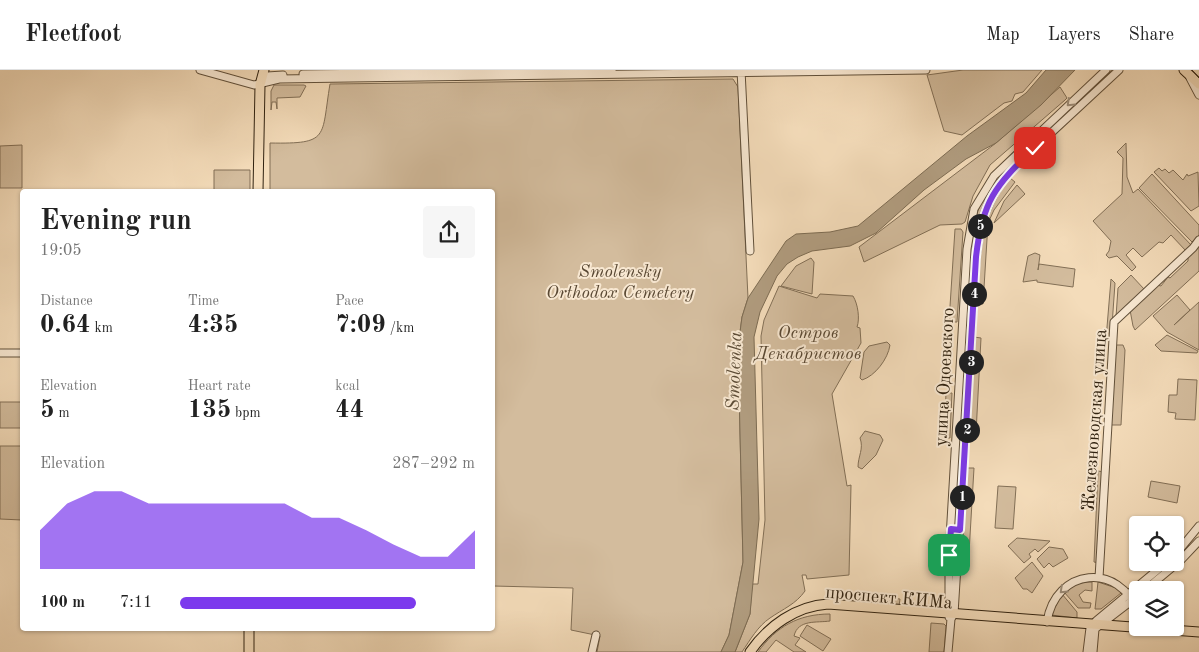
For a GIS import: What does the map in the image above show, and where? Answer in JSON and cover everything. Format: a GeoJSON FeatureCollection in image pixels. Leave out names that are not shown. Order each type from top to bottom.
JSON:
{"type":"FeatureCollection","features":[{"type":"Feature","properties":{"kind":"main road"},"geometry":{"type":"LineString","coordinates":[[1186,73],[1199,84]]}},
{"type":"Feature","properties":{"kind":"main road"},"geometry":{"type":"LineString","coordinates":[[258,189],[265,77]]}},
{"type":"Feature","properties":{"kind":"main road"},"geometry":{"type":"LineString","coordinates":[[263,189],[265,77]]}},
{"type":"Feature","properties":{"kind":"main road","name":"проспект КИМа"},"geometry":{"type":"LineString","coordinates":[[750,652],[774,626],[793,614],[813,607],[1047,622],[1199,637]]}},
{"type":"Feature","properties":{"kind":"main road","name":"проспект КИМа"},"geometry":{"type":"LineString","coordinates":[[951,616],[1094,627],[1129,628]]}},
{"type":"Feature","properties":{"kind":"main road"},"geometry":{"type":"LineString","coordinates":[[249,631],[249,652]]}},
{"type":"Feature","properties":{"kind":"main road"},"geometry":{"type":"LineString","coordinates":[[254,631],[254,652]]}},
{"type":"Feature","properties":{"kind":"main road","name":"проспект КИМа"},"geometry":{"type":"LineString","coordinates":[[1184,631],[1199,632]]}},
{"type":"Feature","properties":{"kind":"street"},"geometry":{"type":"LineString","coordinates":[[200,70],[247,84],[265,77],[612,70]]}},
{"type":"Feature","properties":{"kind":"street"},"geometry":{"type":"LineString","coordinates":[[265,77],[278,79],[926,70]]}},
{"type":"Feature","properties":{"kind":"street","name":"улица Одоевского"},"geometry":{"type":"LineString","coordinates":[[951,616],[951,529],[967,249],[972,218],[980,197],[1002,167],[1106,70]]}},
{"type":"Feature","properties":{"kind":"street","name":"улица Одоевского"},"geometry":{"type":"LineString","coordinates":[[948,652],[960,530],[978,237],[986,208],[994,192],[1009,172],[1119,70]]}},
{"type":"Feature","properties":{"kind":"street"},"geometry":{"type":"LineString","coordinates":[[741,72],[750,251]]}},
{"type":"Feature","properties":{"kind":"street"},"geometry":{"type":"LineString","coordinates":[[1186,73],[1199,95]]}},
{"type":"Feature","properties":{"kind":"street","name":"Железноводская улица"},"geometry":{"type":"LineString","coordinates":[[1100,578],[1114,322],[1193,248],[1199,240]]}},
{"type":"Feature","properties":{"kind":"street"},"geometry":{"type":"LineString","coordinates":[[0,353],[20,354]]}},
{"type":"Feature","properties":{"kind":"street"},"geometry":{"type":"LineString","coordinates":[[960,374],[970,374]]}},
{"type":"Feature","properties":{"kind":"street"},"geometry":{"type":"LineString","coordinates":[[1184,544],[1199,526]]}},
{"type":"Feature","properties":{"kind":"street"},"geometry":{"type":"LineString","coordinates":[[951,529],[960,530]]}},
{"type":"Feature","properties":{"kind":"street"},"geometry":{"type":"LineString","coordinates":[[1156,581],[1181,560],[1199,541]]}},
{"type":"Feature","properties":{"kind":"street"},"geometry":{"type":"LineString","coordinates":[[1149,581],[1158,571]]}},
{"type":"Feature","properties":{"kind":"street"},"geometry":{"type":"LineString","coordinates":[[1047,622],[1055,598],[1066,586],[1082,579],[1100,578],[1118,585],[1129,594]]}},
{"type":"Feature","properties":{"kind":"street"},"geometry":{"type":"LineString","coordinates":[[1087,652],[1094,627],[1129,600]]}},
{"type":"Feature","properties":{"kind":"street"},"geometry":{"type":"LineString","coordinates":[[1093,652],[1094,627]]}},
{"type":"Feature","properties":{"kind":"street"},"geometry":{"type":"LineString","coordinates":[[592,652],[596,635]]}},
{"type":"Feature","properties":{"kind":"green space"},"geometry":{"type":"Polygon","coordinates":[[[963,70],[1042,70],[1023,92],[1015,94],[1012,101],[1004,103],[962,135],[944,131],[927,75],[963,70]]]}},
{"type":"Feature","properties":{"kind":"green space"},"geometry":{"type":"Polygon","coordinates":[[[1112,70],[1007,169],[985,200],[974,230],[965,325],[970,249],[977,213],[983,199],[1007,167],[1112,70]]]}},
{"type":"Feature","properties":{"kind":"green space","name":"Smolensky Orthodox Cemetery"},"geometry":{"type":"Polygon","coordinates":[[[733,79],[738,87],[748,298],[742,317],[738,347],[743,562],[729,635],[721,652],[597,652],[600,636],[571,630],[573,588],[495,586],[495,189],[270,189],[270,143],[303,142],[313,139],[319,134],[323,127],[330,84],[733,79]]]}},
{"type":"Feature","properties":{"kind":"green space"},"geometry":{"type":"Polygon","coordinates":[[[274,85],[306,86],[300,97],[277,98],[277,109],[276,102],[272,102],[271,110],[271,91],[274,85]]]}},
{"type":"Feature","properties":{"kind":"green space"},"geometry":{"type":"Polygon","coordinates":[[[1060,87],[1067,98],[990,165],[973,196],[965,222],[962,224],[940,225],[864,262],[859,247],[996,143],[1060,87]]]}},
{"type":"Feature","properties":{"kind":"green space"},"geometry":{"type":"Polygon","coordinates":[[[1126,143],[1127,177],[1133,193],[1138,189],[1192,246],[1186,251],[1171,235],[1163,243],[1159,242],[1142,257],[1133,248],[1126,255],[1136,267],[1132,271],[1117,256],[1109,258],[1106,255],[1111,241],[1093,221],[1122,194],[1123,158],[1117,152],[1126,143]]]}},
{"type":"Feature","properties":{"kind":"green space"},"geometry":{"type":"Polygon","coordinates":[[[22,145],[22,188],[0,188],[0,146],[22,145]]]}},
{"type":"Feature","properties":{"kind":"green space"},"geometry":{"type":"Polygon","coordinates":[[[1159,168],[1162,171],[1165,169],[1169,173],[1173,170],[1183,180],[1187,174],[1188,176],[1198,172],[1199,206],[1191,211],[1154,172],[1159,168]]]}},
{"type":"Feature","properties":{"kind":"green space"},"geometry":{"type":"Polygon","coordinates":[[[214,170],[250,170],[250,189],[214,189],[214,170]]]}},
{"type":"Feature","properties":{"kind":"green space"},"geometry":{"type":"Polygon","coordinates":[[[1152,174],[1199,225],[1199,235],[1192,242],[1139,188],[1152,174]]]}},
{"type":"Feature","properties":{"kind":"green space"},"geometry":{"type":"Polygon","coordinates":[[[1010,178],[1015,182],[994,210],[988,223],[983,304],[977,304],[978,269],[982,238],[991,208],[1010,178]]]}},
{"type":"Feature","properties":{"kind":"green space"},"geometry":{"type":"Polygon","coordinates":[[[1017,185],[1025,194],[994,223],[1004,201],[1017,185]]]}},
{"type":"Feature","properties":{"kind":"green space"},"geometry":{"type":"Polygon","coordinates":[[[955,229],[961,229],[963,232],[957,322],[949,322],[955,229]]]}},
{"type":"Feature","properties":{"kind":"green space"},"geometry":{"type":"Polygon","coordinates":[[[1199,242],[1199,271],[1135,330],[1130,310],[1157,285],[1161,286],[1168,277],[1170,278],[1188,261],[1188,256],[1199,242]]]}},
{"type":"Feature","properties":{"kind":"green space"},"geometry":{"type":"Polygon","coordinates":[[[1035,253],[1040,255],[1038,270],[1039,264],[1075,269],[1073,287],[1037,282],[1037,280],[1023,282],[1028,256],[1035,253]]]}},
{"type":"Feature","properties":{"kind":"green space"},"geometry":{"type":"Polygon","coordinates":[[[811,258],[814,262],[812,294],[781,286],[796,266],[811,258]]]}},
{"type":"Feature","properties":{"kind":"green space"},"geometry":{"type":"Polygon","coordinates":[[[1131,275],[1144,289],[1116,317],[1118,288],[1131,275]]]}},
{"type":"Feature","properties":{"kind":"green space"},"geometry":{"type":"Polygon","coordinates":[[[1111,279],[1115,283],[1111,340],[1106,339],[1111,279]]]}},
{"type":"Feature","properties":{"kind":"green space","name":"Остров Декабристов"},"geometry":{"type":"Polygon","coordinates":[[[779,286],[817,298],[820,294],[853,296],[857,307],[857,327],[860,328],[861,343],[832,394],[847,486],[851,485],[849,575],[807,579],[806,575],[802,575],[805,591],[801,596],[762,625],[742,652],[735,652],[750,614],[752,584],[758,584],[765,520],[761,336],[764,320],[779,286]]]}},
{"type":"Feature","properties":{"kind":"green space"},"geometry":{"type":"Polygon","coordinates":[[[1177,295],[1190,310],[1174,325],[1199,302],[1199,350],[1167,332],[1153,316],[1177,295]]]}},
{"type":"Feature","properties":{"kind":"green space"},"geometry":{"type":"Polygon","coordinates":[[[1167,335],[1198,351],[1197,353],[1161,351],[1155,345],[1167,335]]]}},
{"type":"Feature","properties":{"kind":"green space"},"geometry":{"type":"Polygon","coordinates":[[[974,337],[981,338],[976,433],[968,433],[974,337]]]}},
{"type":"Feature","properties":{"kind":"green space"},"geometry":{"type":"Polygon","coordinates":[[[887,342],[890,345],[884,361],[872,375],[862,380],[860,378],[864,352],[869,346],[887,342]]]}},
{"type":"Feature","properties":{"kind":"green space"},"geometry":{"type":"Polygon","coordinates":[[[1114,345],[1123,345],[1125,350],[1121,425],[1110,425],[1114,345]]]}},
{"type":"Feature","properties":{"kind":"green space"},"geometry":{"type":"Polygon","coordinates":[[[1178,379],[1197,380],[1195,420],[1175,419],[1176,413],[1168,412],[1169,395],[1177,395],[1178,379]]]}},
{"type":"Feature","properties":{"kind":"green space"},"geometry":{"type":"Polygon","coordinates":[[[946,393],[952,393],[950,438],[944,438],[946,393]]]}},
{"type":"Feature","properties":{"kind":"green space"},"geometry":{"type":"Polygon","coordinates":[[[0,402],[20,402],[20,428],[0,428],[0,402]]]}},
{"type":"Feature","properties":{"kind":"green space"},"geometry":{"type":"Polygon","coordinates":[[[865,431],[880,435],[883,440],[876,455],[862,469],[858,467],[861,446],[860,438],[865,431]]]}},
{"type":"Feature","properties":{"kind":"green space"},"geometry":{"type":"Polygon","coordinates":[[[0,446],[20,446],[20,520],[0,519],[0,446]]]}},
{"type":"Feature","properties":{"kind":"green space"},"geometry":{"type":"Polygon","coordinates":[[[967,468],[974,468],[969,553],[962,553],[967,468]]]}},
{"type":"Feature","properties":{"kind":"green space"},"geometry":{"type":"Polygon","coordinates":[[[1098,471],[1104,472],[1099,563],[1094,562],[1098,471]]]}},
{"type":"Feature","properties":{"kind":"green space"},"geometry":{"type":"Polygon","coordinates":[[[1151,481],[1180,486],[1177,503],[1148,497],[1151,481]]]}},
{"type":"Feature","properties":{"kind":"green space"},"geometry":{"type":"Polygon","coordinates":[[[998,486],[1016,487],[1013,529],[995,528],[998,486]]]}},
{"type":"Feature","properties":{"kind":"green space"},"geometry":{"type":"Polygon","coordinates":[[[1017,538],[1050,541],[1038,552],[1035,549],[1029,554],[1031,557],[1024,563],[1008,546],[1017,538]]]}},
{"type":"Feature","properties":{"kind":"green space"},"geometry":{"type":"Polygon","coordinates":[[[1049,547],[1063,549],[1068,558],[1053,567],[1049,563],[1044,568],[1037,559],[1049,547]]]}},
{"type":"Feature","properties":{"kind":"green space"},"geometry":{"type":"Polygon","coordinates":[[[1032,562],[1043,576],[1032,593],[1027,589],[1023,589],[1015,578],[1032,562]]]}},
{"type":"Feature","properties":{"kind":"green space"},"geometry":{"type":"Polygon","coordinates":[[[1092,582],[1092,591],[1085,590],[1079,595],[1083,602],[1091,603],[1090,608],[1078,608],[1064,592],[1075,584],[1092,582]]]}},
{"type":"Feature","properties":{"kind":"green space"},"geometry":{"type":"Polygon","coordinates":[[[1098,582],[1116,588],[1121,593],[1101,609],[1095,609],[1098,582]]]}},
{"type":"Feature","properties":{"kind":"green space"},"geometry":{"type":"Polygon","coordinates":[[[1062,594],[1077,612],[1077,618],[1051,615],[1062,594]]]}},
{"type":"Feature","properties":{"kind":"green space"},"geometry":{"type":"Polygon","coordinates":[[[852,595],[900,599],[899,606],[852,602],[852,595]]]}},
{"type":"Feature","properties":{"kind":"green space"},"geometry":{"type":"Polygon","coordinates":[[[830,614],[830,621],[804,624],[796,631],[794,636],[800,638],[795,645],[806,652],[794,652],[776,640],[766,652],[758,652],[780,629],[798,619],[830,614]]]}},
{"type":"Feature","properties":{"kind":"green space"},"geometry":{"type":"Polygon","coordinates":[[[931,623],[944,624],[946,626],[944,652],[929,652],[931,623]]]}},
{"type":"Feature","properties":{"kind":"green space"},"geometry":{"type":"Polygon","coordinates":[[[807,625],[831,639],[823,651],[800,636],[807,625]]]}},
{"type":"Feature","properties":{"kind":"shaded area"},"geometry":{"type":"Polygon","coordinates":[[[1046,70],[1075,70],[1041,105],[996,143],[966,159],[924,190],[876,233],[850,246],[812,251],[798,257],[787,264],[777,276],[760,312],[754,337],[759,519],[750,614],[735,652],[721,652],[729,635],[743,562],[738,347],[742,317],[748,298],[786,241],[796,234],[830,232],[858,226],[967,136],[1026,93],[1046,70]]]}},
{"type":"Feature","properties":{"kind":"tram line"},"geometry":{"type":"LineString","coordinates":[[1192,70],[1199,78]]}},
{"type":"Feature","properties":{"kind":"route"},"geometry":{"type":"LineString","coordinates":[[949,555],[951,529],[960,530],[978,237],[986,208],[1001,181],[1035,148]]}},
{"type":"Feature","properties":{"kind":"water label","name":"Smolenka"},"geometry":{"type":"Point","coordinates":[733,371]}}]}
